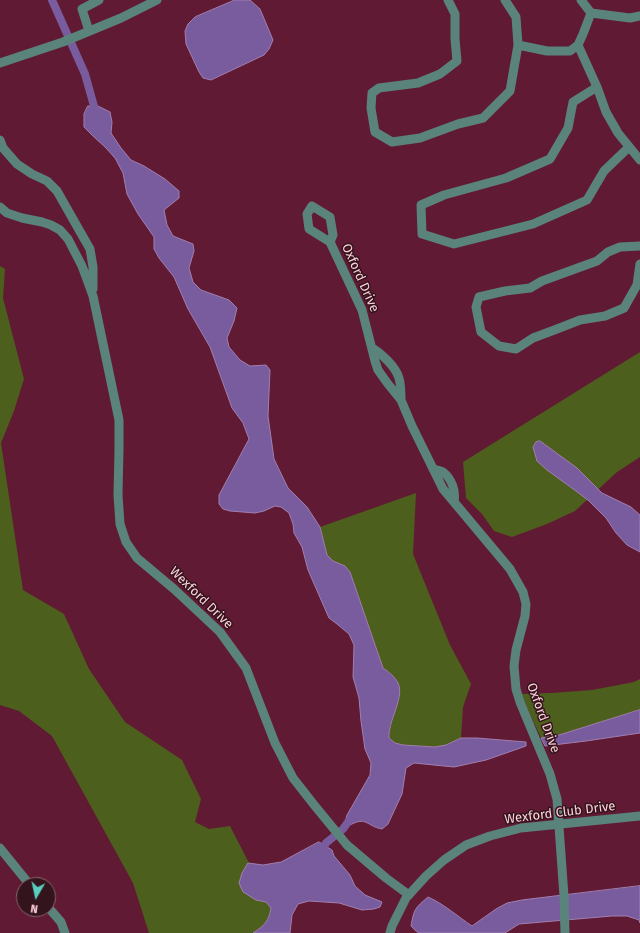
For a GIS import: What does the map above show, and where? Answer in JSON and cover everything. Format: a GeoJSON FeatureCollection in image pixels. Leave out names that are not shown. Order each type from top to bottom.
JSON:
{"type":"FeatureCollection","features":[{"type":"Feature","properties":{"kind":"street"},"geometry":{"type":"LineString","coordinates":[[89,31],[82,9],[99,0]]}},
{"type":"Feature","properties":{"kind":"street"},"geometry":{"type":"LineString","coordinates":[[1,62],[63,42],[121,18],[157,0]]}},
{"type":"Feature","properties":{"kind":"street"},"geometry":{"type":"LineString","coordinates":[[448,0],[455,14],[457,61],[440,74],[418,83],[379,88],[372,93],[371,108],[375,132],[392,142],[420,138],[458,124],[483,118],[510,91],[518,45],[516,17],[505,0]]}},
{"type":"Feature","properties":{"kind":"street"},"geometry":{"type":"LineString","coordinates":[[581,0],[591,13],[630,18],[640,16]]}},
{"type":"Feature","properties":{"kind":"street"},"geometry":{"type":"LineString","coordinates":[[518,45],[547,51],[570,52],[578,45],[591,13]]}},
{"type":"Feature","properties":{"kind":"street"},"geometry":{"type":"LineString","coordinates":[[578,45],[597,87],[606,112],[618,133],[640,160]]}},
{"type":"Feature","properties":{"kind":"street"},"geometry":{"type":"LineString","coordinates":[[597,87],[574,102],[568,128],[550,158],[506,178],[444,195],[421,205],[422,234],[454,244],[533,224],[587,200],[604,171],[629,147]]}},
{"type":"Feature","properties":{"kind":"street","name":"Wexford Drive"},"geometry":{"type":"LineString","coordinates":[[0,140],[4,148],[17,164],[32,174],[47,181],[57,191],[90,249],[93,267],[93,296]]}},
{"type":"Feature","properties":{"kind":"street","name":"Wexford Drive"},"geometry":{"type":"LineString","coordinates":[[0,207],[7,213],[42,222],[60,230],[73,247],[82,266],[93,296],[119,420],[118,495],[120,524],[126,542],[137,558],[174,589],[220,632],[246,668],[275,744],[293,778],[320,812],[347,845],[386,878],[409,895]]}},
{"type":"Feature","properties":{"kind":"street","name":"Oxford Drive"},"geometry":{"type":"LineString","coordinates":[[330,242],[362,310],[378,370],[401,400],[443,489],[510,569],[523,592],[526,604],[525,616],[516,650],[514,666],[516,689],[550,774],[557,799],[566,933]]}},
{"type":"Feature","properties":{"kind":"street"},"geometry":{"type":"LineString","coordinates":[[640,246],[620,246],[608,252],[597,261],[542,281],[530,288],[505,291],[479,297],[476,307],[481,332],[499,346],[516,349],[533,338],[580,320],[605,316],[624,308],[637,285],[640,264]]}},
{"type":"Feature","properties":{"kind":"street","name":"Oxford Drive"},"geometry":{"type":"LineString","coordinates":[[372,348],[380,352],[398,372],[401,400]]}},
{"type":"Feature","properties":{"kind":"street","name":"Wexford Club Drive"},"geometry":{"type":"LineString","coordinates":[[390,933],[406,898],[426,876],[444,860],[466,845],[490,836],[521,828],[640,816]]}},
{"type":"Feature","properties":{"kind":"street"},"geometry":{"type":"LineString","coordinates":[[0,848],[24,877]]}},
{"type":"Feature","properties":{"kind":"street"},"geometry":{"type":"LineString","coordinates":[[56,916],[61,922],[65,933]]}},
{"type":"Feature","properties":{"kind":"green space"},"geometry":{"type":"Polygon","coordinates":[[[0,266],[5,269],[3,298],[24,379],[14,411],[1,443],[23,590],[64,614],[89,669],[125,722],[182,760],[201,799],[195,822],[209,829],[230,826],[249,863],[242,873],[256,900],[266,902],[271,908],[265,923],[253,933],[149,933],[133,883],[52,736],[19,711],[0,705],[0,266]]]}},
{"type":"Feature","properties":{"kind":"green space"},"geometry":{"type":"Polygon","coordinates":[[[640,352],[640,457],[617,472],[575,511],[547,524],[512,537],[494,531],[482,514],[466,498],[463,462],[640,352]]]}},
{"type":"Feature","properties":{"kind":"green space"},"geometry":{"type":"Polygon","coordinates":[[[416,493],[413,554],[450,645],[471,684],[463,707],[461,738],[446,745],[435,747],[403,745],[395,743],[389,738],[396,680],[383,668],[350,572],[345,566],[333,561],[327,555],[320,527],[416,493]]]}},
{"type":"Feature","properties":{"kind":"green space"},"geometry":{"type":"Polygon","coordinates":[[[640,679],[640,710],[559,735],[541,738],[521,694],[592,690],[634,682],[640,679]]]}},
{"type":"Feature","properties":{"kind":"shaded area"},"geometry":{"type":"Polygon","coordinates":[[[235,0],[250,0],[260,9],[273,40],[269,49],[264,55],[211,80],[203,78],[186,44],[185,31],[188,24],[195,17],[235,0]]]}},
{"type":"Feature","properties":{"kind":"shaded area"},"geometry":{"type":"Polygon","coordinates":[[[88,106],[98,106],[110,112],[112,122],[111,133],[131,160],[165,179],[179,191],[179,198],[164,210],[167,225],[173,236],[193,244],[194,251],[189,268],[193,282],[201,290],[229,300],[237,308],[234,321],[227,338],[229,347],[240,360],[250,366],[266,365],[270,370],[268,416],[274,459],[288,488],[307,507],[320,527],[327,555],[333,561],[345,566],[350,572],[383,668],[392,675],[398,683],[400,693],[389,730],[389,738],[395,743],[403,745],[435,747],[446,745],[461,738],[526,742],[526,746],[486,760],[454,767],[414,763],[406,768],[402,794],[388,824],[382,829],[366,822],[360,821],[350,825],[345,822],[347,815],[370,775],[371,763],[365,749],[359,698],[353,677],[354,645],[349,634],[329,618],[308,570],[302,547],[294,533],[293,524],[289,513],[281,507],[275,506],[255,513],[230,511],[223,509],[219,504],[219,495],[249,439],[243,423],[232,408],[210,347],[188,309],[174,277],[154,249],[154,237],[138,214],[127,194],[123,173],[115,158],[84,127],[84,114],[88,106]]]}},
{"type":"Feature","properties":{"kind":"shaded area"},"geometry":{"type":"Polygon","coordinates":[[[540,441],[577,468],[602,493],[631,507],[640,515],[640,552],[627,545],[616,533],[606,518],[589,501],[537,461],[533,447],[536,442],[540,441]]]}},
{"type":"Feature","properties":{"kind":"shaded area"},"geometry":{"type":"Polygon","coordinates":[[[640,710],[640,733],[545,746],[541,738],[559,735],[640,710]]]}},
{"type":"Feature","properties":{"kind":"shaded area"},"geometry":{"type":"Polygon","coordinates":[[[319,842],[332,850],[334,856],[350,875],[355,886],[365,895],[382,902],[380,907],[362,910],[339,903],[309,901],[298,904],[292,915],[290,933],[253,933],[265,923],[271,908],[266,902],[256,900],[243,892],[239,883],[242,873],[248,863],[263,865],[281,862],[319,842]]]}},
{"type":"Feature","properties":{"kind":"shaded area"},"geometry":{"type":"Polygon","coordinates":[[[640,886],[640,923],[639,920],[627,916],[612,916],[519,924],[505,933],[419,933],[411,926],[416,909],[428,897],[472,926],[507,903],[640,886]]]}},
{"type":"Feature","properties":{"kind":"waterway"},"geometry":{"type":"LineString","coordinates":[[52,0],[85,74],[97,117]]}},
{"type":"Feature","properties":{"kind":"waterway"},"geometry":{"type":"LineString","coordinates":[[319,854],[326,843],[343,829],[353,815]]}}]}
